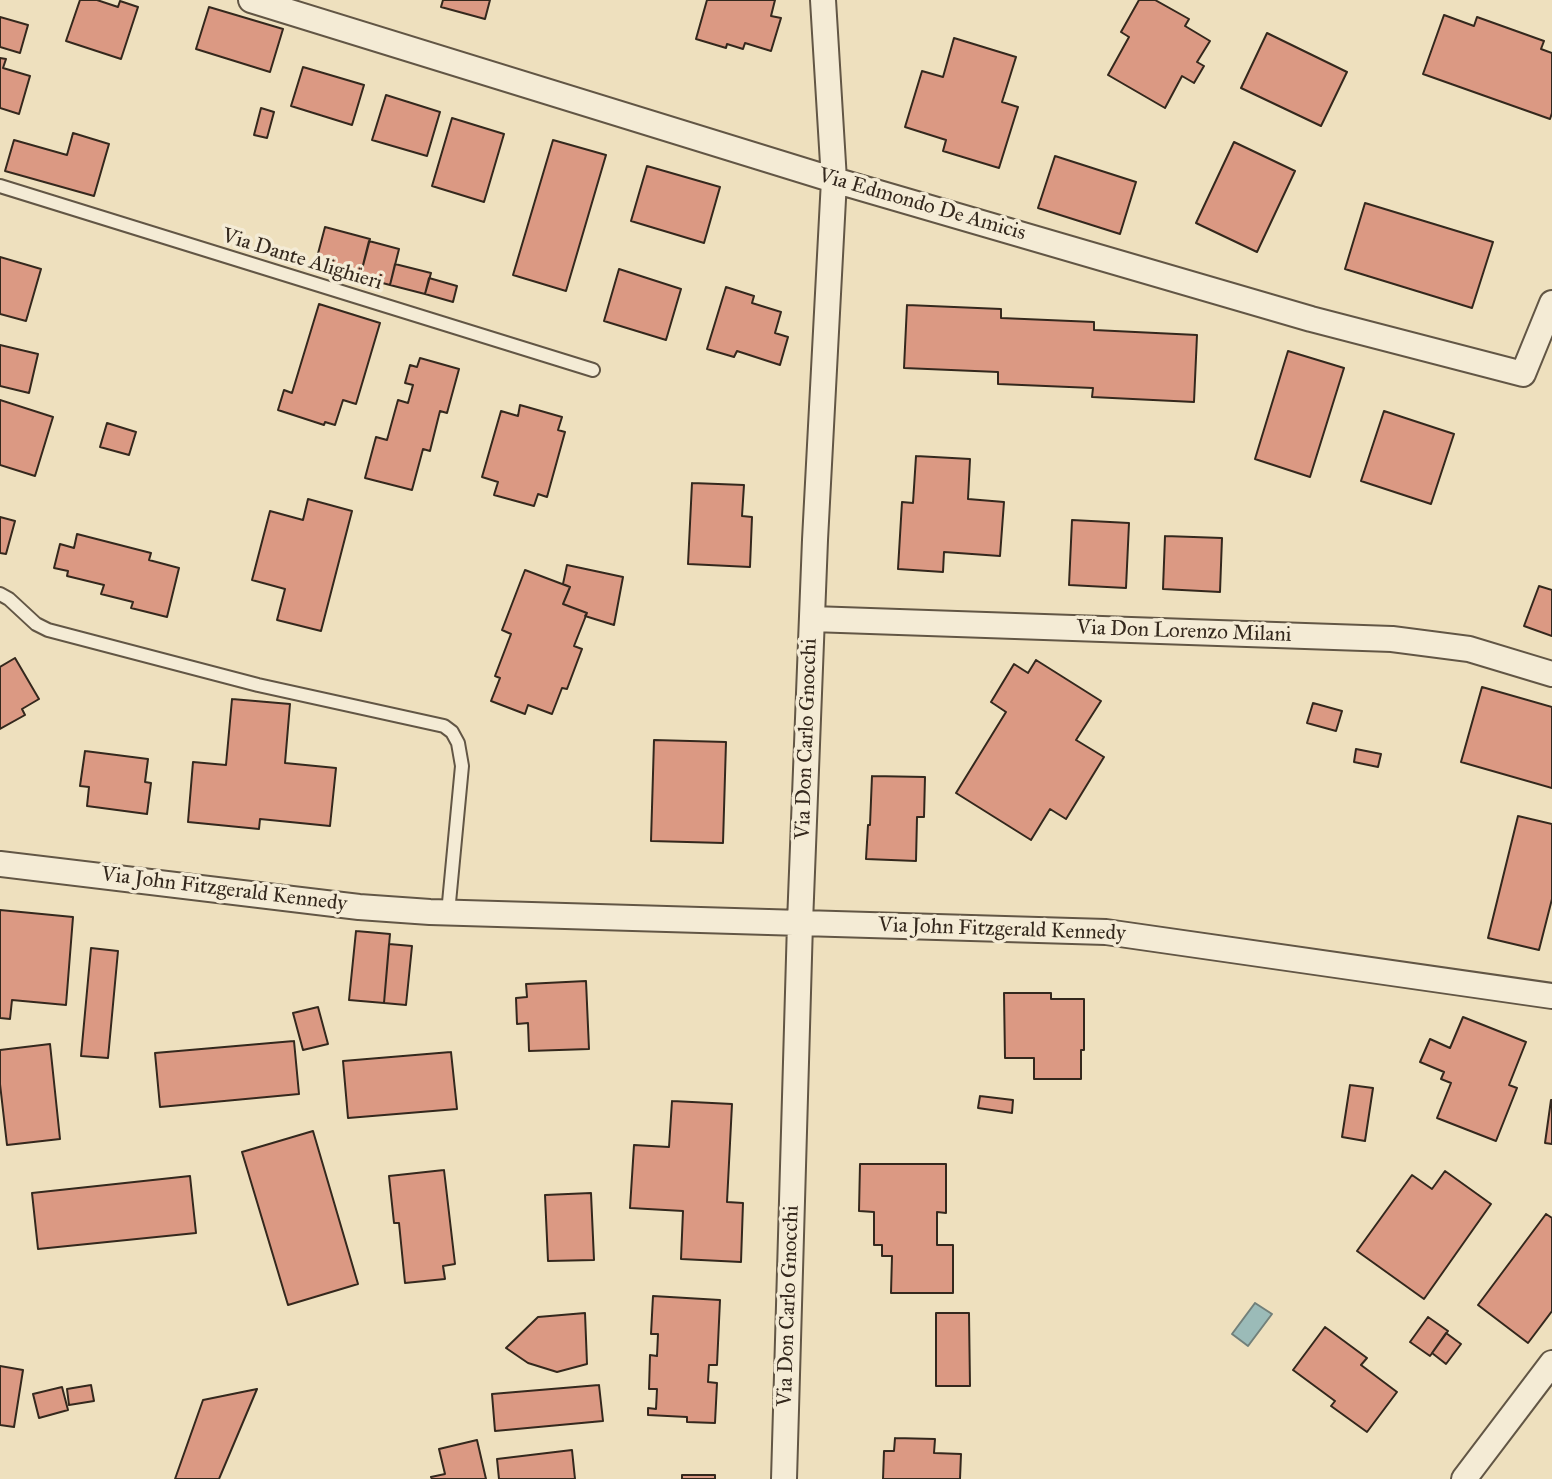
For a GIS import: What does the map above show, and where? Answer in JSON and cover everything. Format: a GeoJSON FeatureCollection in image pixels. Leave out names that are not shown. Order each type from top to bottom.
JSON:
{"type":"FeatureCollection","features":[{"type":"Feature","properties":{"kind":"street","name":"Via Edmondo De Amicis"},"geometry":{"type":"LineString","coordinates":[[251,0],[834,180],[1311,319],[1523,374],[1552,303]]}},
{"type":"Feature","properties":{"kind":"street","name":"Via Don Carlo Gnocchi"},"geometry":{"type":"LineString","coordinates":[[784,1479],[800,923],[834,180],[823,0]]}},
{"type":"Feature","properties":{"kind":"street","name":"Via Don Lorenzo Milani"},"geometry":{"type":"LineString","coordinates":[[812,619],[1392,639],[1469,649],[1552,674]]}},
{"type":"Feature","properties":{"kind":"street","name":"Via John Fitzgerald Kennedy"},"geometry":{"type":"LineString","coordinates":[[0,864],[359,907],[447,913],[1106,932],[1552,996]]}},
{"type":"Feature","properties":{"kind":"street"},"geometry":{"type":"LineString","coordinates":[[1464,1479],[1552,1363]]}},
{"type":"Feature","properties":{"kind":"lane","name":"Via Dante Alighieri"},"geometry":{"type":"LineString","coordinates":[[0,186],[593,370]]}},
{"type":"Feature","properties":{"kind":"lane"},"geometry":{"type":"LineString","coordinates":[[0,594],[36,624],[48,630],[258,685],[444,726],[452,732],[458,743],[462,766],[447,913]]}},
{"type":"Feature","properties":{"kind":"water"},"geometry":{"type":"Polygon","coordinates":[[[1255,1303],[1272,1314],[1248,1346],[1232,1334],[1255,1303]]]}},
{"type":"Feature","properties":{"kind":"building"},"geometry":{"type":"Polygon","coordinates":[[[80,0],[97,0],[118,7],[120,1],[138,7],[121,59],[66,41],[80,0]]]}},
{"type":"Feature","properties":{"kind":"building"},"geometry":{"type":"Polygon","coordinates":[[[443,0],[490,0],[485,19],[441,7],[443,0]]]}},
{"type":"Feature","properties":{"kind":"building"},"geometry":{"type":"Polygon","coordinates":[[[707,0],[775,0],[771,16],[781,18],[771,51],[745,43],[743,49],[727,44],[726,48],[696,39],[707,0]]]}},
{"type":"Feature","properties":{"kind":"building"},"geometry":{"type":"Polygon","coordinates":[[[1139,0],[1155,0],[1189,19],[1185,26],[1210,41],[1197,62],[1204,66],[1194,83],[1182,76],[1165,108],[1108,75],[1129,37],[1121,32],[1139,0]]]}},
{"type":"Feature","properties":{"kind":"building"},"geometry":{"type":"Polygon","coordinates":[[[209,7],[283,29],[270,72],[196,49],[209,7]]]}},
{"type":"Feature","properties":{"kind":"building"},"geometry":{"type":"Polygon","coordinates":[[[1444,15],[1474,26],[1477,17],[1544,41],[1541,49],[1552,53],[1550,119],[1423,74],[1444,15]]]}},
{"type":"Feature","properties":{"kind":"building"},"geometry":{"type":"Polygon","coordinates":[[[0,17],[28,25],[20,53],[0,47],[0,17]]]}},
{"type":"Feature","properties":{"kind":"building"},"geometry":{"type":"Polygon","coordinates":[[[1267,33],[1347,72],[1321,126],[1241,88],[1267,33]]]}},
{"type":"Feature","properties":{"kind":"building"},"geometry":{"type":"Polygon","coordinates":[[[954,38],[1016,57],[1002,102],[1018,107],[999,168],[943,151],[946,140],[905,127],[922,71],[943,77],[954,38]]]}},
{"type":"Feature","properties":{"kind":"building"},"geometry":{"type":"Polygon","coordinates":[[[0,58],[6,59],[3,68],[30,76],[19,114],[0,108],[0,58]]]}},
{"type":"Feature","properties":{"kind":"building"},"geometry":{"type":"Polygon","coordinates":[[[303,67],[364,85],[352,125],[291,106],[303,67]]]}},
{"type":"Feature","properties":{"kind":"building"},"geometry":{"type":"Polygon","coordinates":[[[386,95],[440,112],[427,156],[372,140],[386,95]]]}},
{"type":"Feature","properties":{"kind":"building"},"geometry":{"type":"Polygon","coordinates":[[[261,108],[274,112],[267,138],[254,135],[261,108]]]}},
{"type":"Feature","properties":{"kind":"building"},"geometry":{"type":"Polygon","coordinates":[[[452,118],[504,134],[484,202],[432,186],[452,118]]]}},
{"type":"Feature","properties":{"kind":"building"},"geometry":{"type":"Polygon","coordinates":[[[73,133],[109,144],[94,196],[5,171],[14,140],[67,155],[73,133]]]}},
{"type":"Feature","properties":{"kind":"building"},"geometry":{"type":"Polygon","coordinates":[[[553,140],[606,155],[566,291],[513,275],[553,140]]]}},
{"type":"Feature","properties":{"kind":"building"},"geometry":{"type":"Polygon","coordinates":[[[1234,142],[1295,171],[1257,252],[1196,223],[1234,142]]]}},
{"type":"Feature","properties":{"kind":"building"},"geometry":{"type":"Polygon","coordinates":[[[1055,156],[1136,182],[1120,234],[1038,208],[1055,156]]]}},
{"type":"Feature","properties":{"kind":"building"},"geometry":{"type":"Polygon","coordinates":[[[647,166],[720,187],[704,243],[631,221],[647,166]]]}},
{"type":"Feature","properties":{"kind":"building"},"geometry":{"type":"Polygon","coordinates":[[[1365,203],[1493,242],[1472,308],[1345,269],[1365,203]]]}},
{"type":"Feature","properties":{"kind":"building"},"geometry":{"type":"Polygon","coordinates":[[[325,227],[370,239],[360,277],[315,265],[325,227]]]}},
{"type":"Feature","properties":{"kind":"building"},"geometry":{"type":"Polygon","coordinates":[[[369,241],[399,249],[390,285],[360,277],[369,241]]]}},
{"type":"Feature","properties":{"kind":"building"},"geometry":{"type":"Polygon","coordinates":[[[0,257],[41,269],[26,321],[0,314],[0,257]]]}},
{"type":"Feature","properties":{"kind":"building"},"geometry":{"type":"Polygon","coordinates":[[[395,264],[431,273],[425,294],[390,285],[395,264]]]}},
{"type":"Feature","properties":{"kind":"building"},"geometry":{"type":"Polygon","coordinates":[[[619,269],[681,289],[666,340],[604,321],[619,269]]]}},
{"type":"Feature","properties":{"kind":"building"},"geometry":{"type":"Polygon","coordinates":[[[429,278],[457,286],[453,302],[425,294],[429,278]]]}},
{"type":"Feature","properties":{"kind":"building"},"geometry":{"type":"Polygon","coordinates":[[[726,287],[754,296],[752,303],[781,312],[775,333],[788,337],[780,365],[737,351],[734,357],[707,349],[726,287]]]}},
{"type":"Feature","properties":{"kind":"building"},"geometry":{"type":"Polygon","coordinates":[[[319,304],[380,323],[356,404],[343,400],[335,425],[325,422],[324,425],[278,410],[284,390],[292,393],[319,304]]]}},
{"type":"Feature","properties":{"kind":"building"},"geometry":{"type":"Polygon","coordinates":[[[907,305],[1001,309],[1001,318],[1094,322],[1094,330],[1197,335],[1194,402],[1092,397],[1093,388],[998,384],[998,372],[904,368],[907,305]]]}},
{"type":"Feature","properties":{"kind":"building"},"geometry":{"type":"Polygon","coordinates":[[[0,345],[38,354],[29,393],[0,386],[0,345]]]}},
{"type":"Feature","properties":{"kind":"building"},"geometry":{"type":"Polygon","coordinates":[[[1288,351],[1344,368],[1310,477],[1255,459],[1288,351]]]}},
{"type":"Feature","properties":{"kind":"building"},"geometry":{"type":"Polygon","coordinates":[[[420,358],[459,369],[447,413],[440,411],[430,451],[423,449],[412,490],[365,478],[376,437],[387,440],[398,400],[408,403],[413,385],[405,383],[410,365],[417,367],[420,358]]]}},
{"type":"Feature","properties":{"kind":"building"},"geometry":{"type":"Polygon","coordinates":[[[0,400],[53,417],[35,476],[0,465],[0,400]]]}},
{"type":"Feature","properties":{"kind":"building"},"geometry":{"type":"Polygon","coordinates":[[[520,405],[562,417],[558,430],[565,432],[547,497],[538,494],[534,506],[494,495],[498,482],[482,477],[501,411],[518,416],[520,405]]]}},
{"type":"Feature","properties":{"kind":"building"},"geometry":{"type":"Polygon","coordinates":[[[1384,411],[1454,434],[1431,504],[1361,481],[1384,411]]]}},
{"type":"Feature","properties":{"kind":"building"},"geometry":{"type":"Polygon","coordinates":[[[107,423],[136,432],[129,455],[100,447],[107,423]]]}},
{"type":"Feature","properties":{"kind":"building"},"geometry":{"type":"Polygon","coordinates":[[[916,456],[970,459],[968,499],[1004,502],[1000,556],[944,552],[943,572],[898,569],[902,502],[913,503],[916,456]]]}},
{"type":"Feature","properties":{"kind":"building"},"geometry":{"type":"Polygon","coordinates":[[[692,483],[744,485],[742,516],[752,517],[750,567],[688,564],[692,483]]]}},
{"type":"Feature","properties":{"kind":"building"},"geometry":{"type":"Polygon","coordinates":[[[308,499],[352,511],[321,631],[277,620],[285,589],[252,580],[270,511],[303,520],[308,499]]]}},
{"type":"Feature","properties":{"kind":"building"},"geometry":{"type":"Polygon","coordinates":[[[0,517],[15,521],[6,554],[0,553],[0,517]]]}},
{"type":"Feature","properties":{"kind":"building"},"geometry":{"type":"Polygon","coordinates":[[[1072,520],[1129,523],[1126,588],[1069,585],[1072,520]]]}},
{"type":"Feature","properties":{"kind":"building"},"geometry":{"type":"Polygon","coordinates":[[[77,534],[151,553],[149,560],[179,568],[167,617],[131,608],[133,602],[101,594],[104,585],[67,576],[68,571],[54,568],[60,544],[74,548],[77,534]]]}},
{"type":"Feature","properties":{"kind":"building"},"geometry":{"type":"Polygon","coordinates":[[[1165,536],[1222,538],[1220,592],[1163,589],[1165,536]]]}},
{"type":"Feature","properties":{"kind":"building"},"geometry":{"type":"Polygon","coordinates":[[[567,565],[623,577],[614,625],[585,616],[587,613],[563,604],[570,587],[563,584],[567,565]]]}},
{"type":"Feature","properties":{"kind":"building"},"geometry":{"type":"Polygon","coordinates":[[[525,570],[570,587],[563,604],[587,613],[574,646],[582,649],[567,689],[562,688],[552,714],[528,705],[525,714],[491,701],[500,678],[495,676],[511,634],[502,630],[525,570]]]}},
{"type":"Feature","properties":{"kind":"building"},"geometry":{"type":"Polygon","coordinates":[[[1539,586],[1552,590],[1552,636],[1524,626],[1539,586]]]}},
{"type":"Feature","properties":{"kind":"building"},"geometry":{"type":"Polygon","coordinates":[[[15,658],[39,699],[22,709],[25,715],[0,729],[0,667],[15,658]]]}},
{"type":"Feature","properties":{"kind":"building"},"geometry":{"type":"Polygon","coordinates":[[[1036,660],[1101,701],[1076,740],[1104,757],[1066,819],[1050,809],[1031,840],[956,793],[1006,712],[991,702],[1014,664],[1028,673],[1036,660]]]}},
{"type":"Feature","properties":{"kind":"building"},"geometry":{"type":"Polygon","coordinates":[[[1482,687],[1552,707],[1552,788],[1461,762],[1482,687]]]}},
{"type":"Feature","properties":{"kind":"building"},"geometry":{"type":"Polygon","coordinates":[[[232,699],[290,704],[285,763],[336,768],[330,826],[260,819],[259,829],[188,822],[193,762],[226,765],[232,699]]]}},
{"type":"Feature","properties":{"kind":"building"},"geometry":{"type":"Polygon","coordinates":[[[1313,703],[1342,711],[1336,731],[1307,723],[1313,703]]]}},
{"type":"Feature","properties":{"kind":"building"},"geometry":{"type":"Polygon","coordinates":[[[654,740],[726,742],[723,843],[651,841],[654,740]]]}},
{"type":"Feature","properties":{"kind":"building"},"geometry":{"type":"Polygon","coordinates":[[[1356,749],[1381,754],[1378,767],[1354,762],[1356,749]]]}},
{"type":"Feature","properties":{"kind":"building"},"geometry":{"type":"Polygon","coordinates":[[[85,751],[148,759],[145,782],[151,783],[147,814],[87,806],[89,787],[80,786],[85,751]]]}},
{"type":"Feature","properties":{"kind":"building"},"geometry":{"type":"Polygon","coordinates":[[[872,776],[925,777],[924,817],[917,817],[916,861],[866,859],[872,776]]]}},
{"type":"Feature","properties":{"kind":"building"},"geometry":{"type":"Polygon","coordinates":[[[1518,816],[1552,824],[1552,899],[1539,950],[1488,938],[1518,816]]]}},
{"type":"Feature","properties":{"kind":"building"},"geometry":{"type":"Polygon","coordinates":[[[0,910],[73,917],[66,1005],[12,1000],[10,1019],[0,1018],[0,910]]]}},
{"type":"Feature","properties":{"kind":"building"},"geometry":{"type":"Polygon","coordinates":[[[356,931],[390,934],[384,1003],[349,1000],[356,931]]]}},
{"type":"Feature","properties":{"kind":"building"},"geometry":{"type":"Polygon","coordinates":[[[389,944],[412,946],[406,1005],[384,1003],[389,944]]]}},
{"type":"Feature","properties":{"kind":"building"},"geometry":{"type":"Polygon","coordinates":[[[91,948],[118,951],[108,1058],[81,1056],[91,948]]]}},
{"type":"Feature","properties":{"kind":"building"},"geometry":{"type":"Polygon","coordinates":[[[586,981],[589,1049],[529,1051],[528,1023],[517,1024],[516,998],[527,997],[526,984],[586,981]]]}},
{"type":"Feature","properties":{"kind":"building"},"geometry":{"type":"Polygon","coordinates":[[[1004,993],[1051,993],[1051,999],[1084,999],[1081,1079],[1034,1079],[1034,1058],[1005,1058],[1004,993]]]}},
{"type":"Feature","properties":{"kind":"building"},"geometry":{"type":"Polygon","coordinates":[[[318,1007],[328,1044],[303,1050],[293,1013],[318,1007]]]}},
{"type":"Feature","properties":{"kind":"building"},"geometry":{"type":"Polygon","coordinates":[[[1463,1017],[1526,1042],[1509,1085],[1517,1088],[1496,1141],[1437,1118],[1451,1083],[1441,1079],[1444,1072],[1420,1062],[1430,1039],[1450,1048],[1463,1017]]]}},
{"type":"Feature","properties":{"kind":"building"},"geometry":{"type":"Polygon","coordinates":[[[294,1041],[299,1094],[160,1107],[155,1053],[294,1041]]]}},
{"type":"Feature","properties":{"kind":"building"},"geometry":{"type":"Polygon","coordinates":[[[50,1044],[60,1139],[7,1145],[0,1084],[0,1050],[50,1044]]]}},
{"type":"Feature","properties":{"kind":"building"},"geometry":{"type":"Polygon","coordinates":[[[451,1052],[457,1109],[348,1118],[343,1061],[451,1052]]]}},
{"type":"Feature","properties":{"kind":"building"},"geometry":{"type":"Polygon","coordinates":[[[1350,1085],[1373,1088],[1365,1141],[1342,1137],[1350,1085]]]}},
{"type":"Feature","properties":{"kind":"building"},"geometry":{"type":"Polygon","coordinates":[[[980,1096],[1013,1100],[1012,1113],[978,1108],[980,1096]]]}},
{"type":"Feature","properties":{"kind":"building"},"geometry":{"type":"Polygon","coordinates":[[[1552,1100],[1552,1144],[1545,1143],[1552,1100]]]}},
{"type":"Feature","properties":{"kind":"building"},"geometry":{"type":"Polygon","coordinates":[[[672,1101],[732,1104],[727,1202],[743,1203],[741,1262],[681,1259],[683,1211],[630,1208],[634,1145],[669,1147],[672,1101]]]}},
{"type":"Feature","properties":{"kind":"building"},"geometry":{"type":"Polygon","coordinates":[[[313,1131],[358,1284],[288,1305],[242,1152],[313,1131]]]}},
{"type":"Feature","properties":{"kind":"building"},"geometry":{"type":"Polygon","coordinates":[[[860,1164],[946,1164],[946,1213],[937,1212],[937,1245],[953,1245],[953,1293],[891,1293],[892,1256],[882,1256],[882,1245],[874,1245],[874,1212],[859,1211],[860,1164]]]}},
{"type":"Feature","properties":{"kind":"building"},"geometry":{"type":"Polygon","coordinates":[[[444,1170],[455,1264],[443,1266],[445,1279],[405,1283],[399,1223],[394,1223],[389,1176],[444,1170]]]}},
{"type":"Feature","properties":{"kind":"building"},"geometry":{"type":"Polygon","coordinates":[[[1445,1171],[1491,1204],[1424,1299],[1357,1251],[1412,1175],[1432,1189],[1445,1171]]]}},
{"type":"Feature","properties":{"kind":"building"},"geometry":{"type":"Polygon","coordinates":[[[190,1176],[196,1233],[38,1249],[32,1193],[190,1176]]]}},
{"type":"Feature","properties":{"kind":"building"},"geometry":{"type":"Polygon","coordinates":[[[591,1193],[594,1260],[548,1261],[545,1195],[591,1193]]]}},
{"type":"Feature","properties":{"kind":"building"},"geometry":{"type":"Polygon","coordinates":[[[1546,1214],[1552,1218],[1552,1311],[1528,1343],[1478,1305],[1546,1214]]]}},
{"type":"Feature","properties":{"kind":"building"},"geometry":{"type":"Polygon","coordinates":[[[653,1296],[720,1300],[717,1365],[709,1365],[708,1382],[717,1383],[715,1423],[687,1422],[687,1417],[648,1415],[648,1408],[656,1409],[657,1389],[649,1389],[650,1355],[657,1356],[658,1334],[651,1334],[653,1296]]]}},
{"type":"Feature","properties":{"kind":"building"},"geometry":{"type":"Polygon","coordinates":[[[585,1313],[587,1364],[557,1372],[528,1363],[506,1348],[538,1317],[585,1313]]]}},
{"type":"Feature","properties":{"kind":"building"},"geometry":{"type":"Polygon","coordinates":[[[936,1313],[969,1313],[970,1386],[936,1386],[936,1313]]]}},
{"type":"Feature","properties":{"kind":"building"},"geometry":{"type":"Polygon","coordinates":[[[1428,1317],[1448,1331],[1430,1356],[1410,1342],[1428,1317]]]}},
{"type":"Feature","properties":{"kind":"building"},"geometry":{"type":"Polygon","coordinates":[[[1325,1327],[1367,1358],[1361,1365],[1397,1392],[1367,1432],[1331,1406],[1335,1401],[1293,1370],[1325,1327]]]}},
{"type":"Feature","properties":{"kind":"building"},"geometry":{"type":"Polygon","coordinates":[[[1446,1333],[1461,1344],[1446,1364],[1432,1353],[1446,1333]]]}},
{"type":"Feature","properties":{"kind":"building"},"geometry":{"type":"Polygon","coordinates":[[[0,1366],[23,1370],[14,1427],[0,1425],[0,1366]]]}},
{"type":"Feature","properties":{"kind":"building"},"geometry":{"type":"Polygon","coordinates":[[[91,1385],[94,1401],[69,1405],[67,1389],[91,1385]]]}},
{"type":"Feature","properties":{"kind":"building"},"geometry":{"type":"Polygon","coordinates":[[[599,1385],[603,1421],[495,1431],[492,1394],[599,1385]]]}},
{"type":"Feature","properties":{"kind":"building"},"geometry":{"type":"Polygon","coordinates":[[[62,1387],[68,1410],[39,1418],[33,1394],[62,1387]]]}},
{"type":"Feature","properties":{"kind":"building"},"geometry":{"type":"Polygon","coordinates":[[[257,1389],[219,1479],[175,1479],[203,1400],[257,1389]]]}},
{"type":"Feature","properties":{"kind":"building"},"geometry":{"type":"Polygon","coordinates":[[[895,1438],[935,1439],[934,1453],[961,1454],[960,1479],[883,1479],[884,1451],[894,1451],[895,1438]]]}},
{"type":"Feature","properties":{"kind":"building"},"geometry":{"type":"Polygon","coordinates":[[[477,1440],[486,1479],[432,1479],[431,1477],[445,1474],[439,1449],[477,1440]]]}},
{"type":"Feature","properties":{"kind":"building"},"geometry":{"type":"Polygon","coordinates":[[[572,1450],[575,1479],[499,1479],[497,1459],[572,1450]]]}},
{"type":"Feature","properties":{"kind":"building"},"geometry":{"type":"Polygon","coordinates":[[[682,1475],[715,1475],[715,1479],[682,1479],[682,1475]]]}}]}
